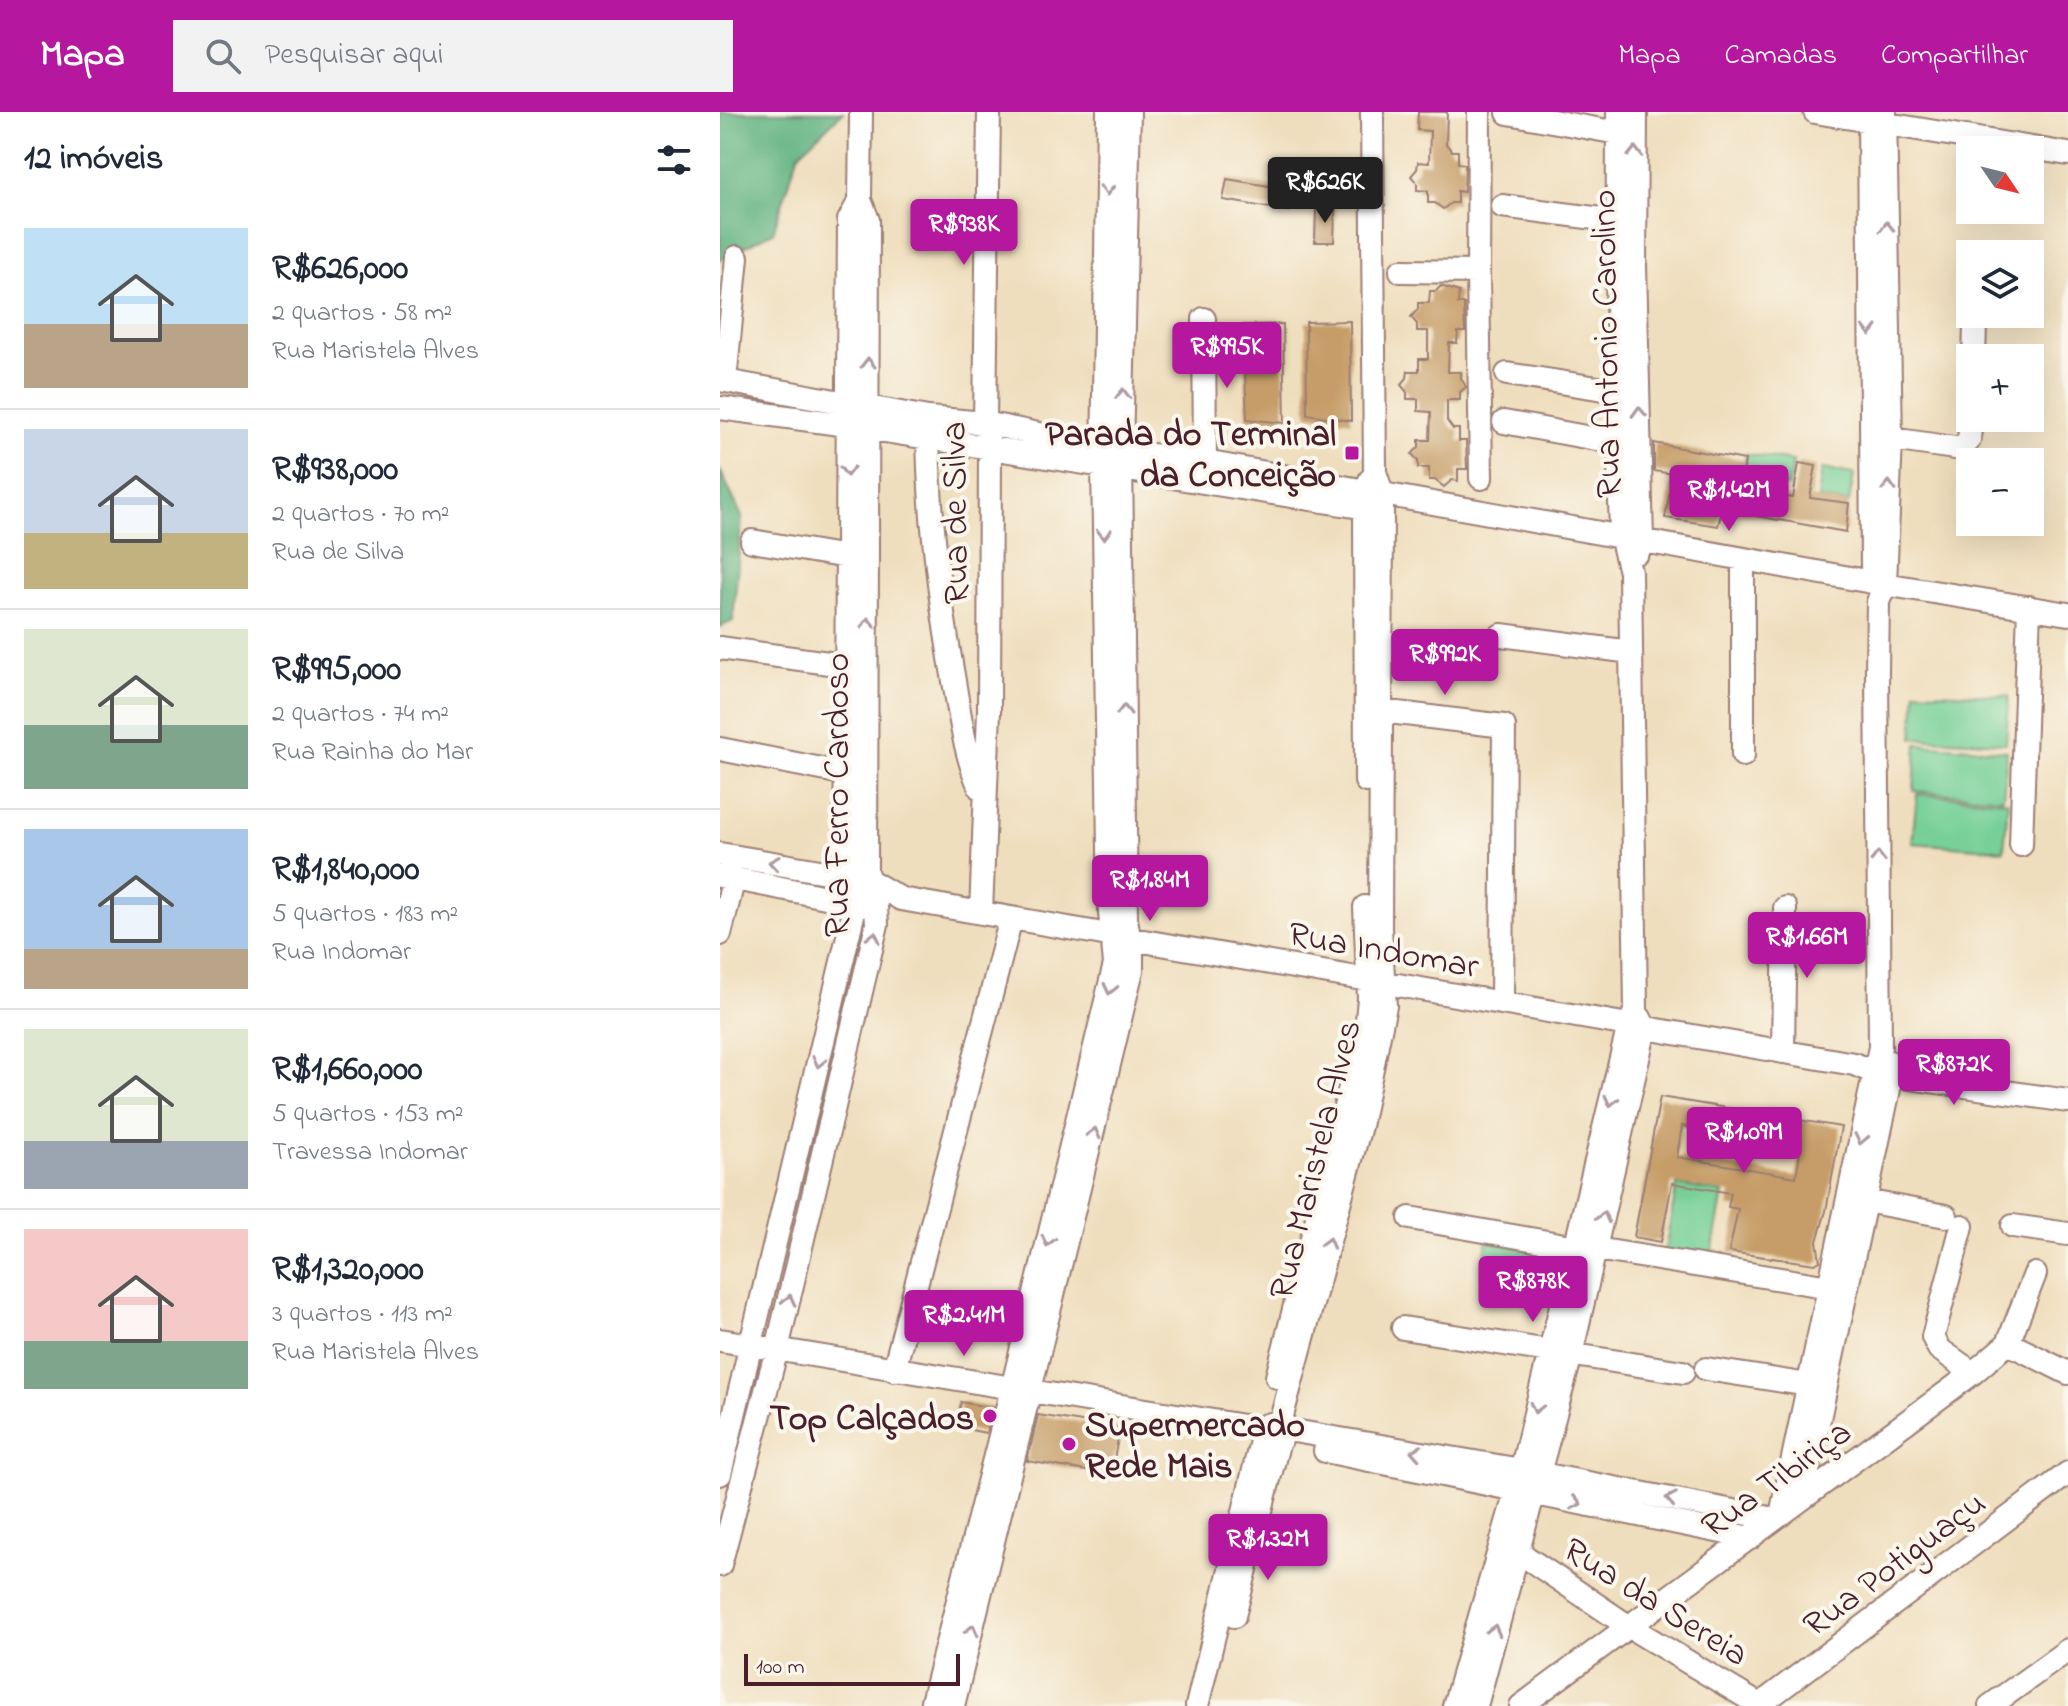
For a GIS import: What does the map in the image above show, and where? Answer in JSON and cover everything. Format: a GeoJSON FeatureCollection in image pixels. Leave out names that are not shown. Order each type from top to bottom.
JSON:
{"type":"FeatureCollection","features":[{"type":"Feature","properties":{"kind":"street","name":"Rua Ferro Cardoso"},"geometry":{"type":"LineString","coordinates":[[720,1474],[852,923],[856,877],[858,417],[849,220],[860,200],[861,112]]}},
{"type":"Feature","properties":{"kind":"street","name":"Rua de Silva"},"geometry":{"type":"LineString","coordinates":[[981,913],[989,711],[990,449],[985,423],[989,112]]}},
{"type":"Feature","properties":{"kind":"street"},"geometry":{"type":"LineString","coordinates":[[931,1706],[970,1591],[1129,987],[1132,955],[1120,937],[1126,919],[1112,458],[1108,112]]}},
{"type":"Feature","properties":{"kind":"street"},"geometry":{"type":"LineString","coordinates":[[1112,458],[1129,112]]}},
{"type":"Feature","properties":{"kind":"street","name":"Rua Maristela Alves"},"geometry":{"type":"LineString","coordinates":[[1197,1706],[1373,1073],[1385,1006],[1376,981],[1372,112]]}},
{"type":"Feature","properties":{"kind":"street"},"geometry":{"type":"LineString","coordinates":[[1479,112],[1481,478]]}},
{"type":"Feature","properties":{"kind":"street","name":"Rua Antonio Carolino"},"geometry":{"type":"LineString","coordinates":[[1632,539],[1618,443],[1617,391],[1636,112]]}},
{"type":"Feature","properties":{"kind":"street"},"geometry":{"type":"LineString","coordinates":[[1815,112],[1877,118],[2068,154]]}},
{"type":"Feature","properties":{"kind":"street"},"geometry":{"type":"LineString","coordinates":[[1508,113],[1618,122]]}},
{"type":"Feature","properties":{"kind":"street"},"geometry":{"type":"LineString","coordinates":[[1877,118],[1891,439],[1878,589]]}},
{"type":"Feature","properties":{"kind":"street"},"geometry":{"type":"LineString","coordinates":[[1802,1499],[1865,1201],[1878,1064],[1877,118]]}},
{"type":"Feature","properties":{"kind":"street","name":"Rua Antonio Carolino"},"geometry":{"type":"LineString","coordinates":[[1454,1706],[1528,1482],[1611,1145],[1637,1021],[1632,539],[1626,266],[1617,221],[1618,122]]}},
{"type":"Feature","properties":{"kind":"street"},"geometry":{"type":"LineString","coordinates":[[1502,206],[1617,221]]}},
{"type":"Feature","properties":{"kind":"street"},"geometry":{"type":"LineString","coordinates":[[737,257],[722,381],[858,417]]}},
{"type":"Feature","properties":{"kind":"street"},"geometry":{"type":"LineString","coordinates":[[1401,271],[1478,272]]}},
{"type":"Feature","properties":{"kind":"street"},"geometry":{"type":"LineString","coordinates":[[1204,319],[1205,462]]}},
{"type":"Feature","properties":{"kind":"street"},"geometry":{"type":"LineString","coordinates":[[1507,374],[1617,391]]}},
{"type":"Feature","properties":{"kind":"street"},"geometry":{"type":"LineString","coordinates":[[720,408],[858,417],[928,428],[990,449],[1205,462],[1374,495],[1743,559],[1878,589],[2068,614]]}},
{"type":"Feature","properties":{"kind":"street","name":"Rua Ferro Cardoso"},"geometry":{"type":"LineString","coordinates":[[720,1565],[777,1349],[877,924],[876,907],[856,877],[847,774],[857,667],[847,557],[858,417]]}},
{"type":"Feature","properties":{"kind":"street"},"geometry":{"type":"LineString","coordinates":[[1504,422],[1618,443]]}},
{"type":"Feature","properties":{"kind":"street"},"geometry":{"type":"LineString","coordinates":[[928,428],[985,423],[1112,458],[1374,495]]}},
{"type":"Feature","properties":{"kind":"street"},"geometry":{"type":"LineString","coordinates":[[928,428],[936,548],[948,650],[964,738],[984,797]]}},
{"type":"Feature","properties":{"kind":"street"},"geometry":{"type":"LineString","coordinates":[[1891,439],[1958,450],[1966,447],[1969,432]]}},
{"type":"Feature","properties":{"kind":"street","name":"Rua Maristela Alves"},"geometry":{"type":"LineString","coordinates":[[1374,495],[1381,711],[1380,929],[1376,981]]}},
{"type":"Feature","properties":{"kind":"street"},"geometry":{"type":"LineString","coordinates":[[752,541],[847,557]]}},
{"type":"Feature","properties":{"kind":"street"},"geometry":{"type":"LineString","coordinates":[[1743,559],[1743,755]]}},
{"type":"Feature","properties":{"kind":"street"},"geometry":{"type":"LineString","coordinates":[[2021,845],[2029,607]]}},
{"type":"Feature","properties":{"kind":"street"},"geometry":{"type":"LineString","coordinates":[[1501,635],[1631,652]]}},
{"type":"Feature","properties":{"kind":"street"},"geometry":{"type":"LineString","coordinates":[[720,648],[857,667]]}},
{"type":"Feature","properties":{"kind":"street"},"geometry":{"type":"LineString","coordinates":[[1381,711],[1504,726],[1502,1003]]}},
{"type":"Feature","properties":{"kind":"street"},"geometry":{"type":"LineString","coordinates":[[720,749],[847,774]]}},
{"type":"Feature","properties":{"kind":"street","name":"Rua Indomar"},"geometry":{"type":"LineString","coordinates":[[720,854],[856,877],[901,899],[981,913],[1502,1003],[1637,1021],[1783,1052],[2068,1088]]}},
{"type":"Feature","properties":{"kind":"street"},"geometry":{"type":"LineString","coordinates":[[720,934],[727,877],[876,907]]}},
{"type":"Feature","properties":{"kind":"street","name":"Rua Indomar"},"geometry":{"type":"LineString","coordinates":[[876,907],[901,899]]}},
{"type":"Feature","properties":{"kind":"street"},"geometry":{"type":"LineString","coordinates":[[1783,1052],[1785,908]]}},
{"type":"Feature","properties":{"kind":"street"},"geometry":{"type":"LineString","coordinates":[[894,1370],[1011,918]]}},
{"type":"Feature","properties":{"kind":"street"},"geometry":{"type":"LineString","coordinates":[[842,967],[866,972]]}},
{"type":"Feature","properties":{"kind":"street"},"geometry":{"type":"LineString","coordinates":[[829,1020],[853,1024]]}},
{"type":"Feature","properties":{"kind":"street"},"geometry":{"type":"LineString","coordinates":[[720,1340],[1201,1419],[1528,1482],[1778,1517],[1878,1064]]}},
{"type":"Feature","properties":{"kind":"street","name":"Rua Indomar"},"geometry":{"type":"LineString","coordinates":[[1878,1064],[2068,1101]]}},
{"type":"Feature","properties":{"kind":"street"},"geometry":{"type":"LineString","coordinates":[[1865,1201],[1954,1221],[1933,1337],[1939,1349],[1973,1373]]}},
{"type":"Feature","properties":{"kind":"street"},"geometry":{"type":"LineString","coordinates":[[1410,1218],[1830,1287]]}},
{"type":"Feature","properties":{"kind":"street"},"geometry":{"type":"LineString","coordinates":[[2013,1226],[2068,1234]]}},
{"type":"Feature","properties":{"kind":"street","name":"Rua Tibiriça"},"geometry":{"type":"LineString","coordinates":[[1521,1706],[1973,1373],[2008,1343],[2035,1274]]}},
{"type":"Feature","properties":{"kind":"street"},"geometry":{"type":"LineString","coordinates":[[1403,1328],[1683,1372]]}},
{"type":"Feature","properties":{"kind":"street"},"geometry":{"type":"LineString","coordinates":[[2008,1343],[2068,1373]]}},
{"type":"Feature","properties":{"kind":"street"},"geometry":{"type":"LineString","coordinates":[[1706,1369],[1809,1385]]}},
{"type":"Feature","properties":{"kind":"street","name":"Rua Maristela Alves"},"geometry":{"type":"LineString","coordinates":[[1209,1706],[1246,1574],[1271,1434]]}},
{"type":"Feature","properties":{"kind":"street","name":"Rua Potiguaçu"},"geometry":{"type":"LineString","coordinates":[[1760,1706],[2068,1473]]}},
{"type":"Feature","properties":{"kind":"street"},"geometry":{"type":"LineString","coordinates":[[1528,1482],[1751,1538]]}},
{"type":"Feature","properties":{"kind":"street","name":"Rua Antonio Carolino"},"geometry":{"type":"LineString","coordinates":[[1476,1706],[1517,1551],[1528,1482]]}},
{"type":"Feature","properties":{"kind":"street","name":"Rua da Sereia"},"geometry":{"type":"LineString","coordinates":[[1517,1551],[1628,1626],[1760,1706]]}},
{"type":"Feature","properties":{"kind":"street"},"geometry":{"type":"LineString","coordinates":[[953,1706],[970,1591]]}},
{"type":"Feature","properties":{"kind":"street"},"geometry":{"type":"LineString","coordinates":[[1990,1706],[2068,1650]]}},
{"type":"Feature","properties":{"kind":"green space"},"geometry":{"type":"Polygon","coordinates":[[[720,112],[843,112],[798,155],[773,232],[720,260],[720,112]]]}},
{"type":"Feature","properties":{"kind":"green space"},"geometry":{"type":"Polygon","coordinates":[[[1746,454],[1793,461],[1789,487],[1742,480],[1746,454]]]}},
{"type":"Feature","properties":{"kind":"green space"},"geometry":{"type":"Polygon","coordinates":[[[1822,469],[1854,474],[1849,503],[1818,499],[1822,469]]]}},
{"type":"Feature","properties":{"kind":"green space"},"geometry":{"type":"Polygon","coordinates":[[[720,470],[742,517],[733,621],[720,627],[720,470]]]}},
{"type":"Feature","properties":{"kind":"green space"},"geometry":{"type":"Polygon","coordinates":[[[1916,691],[2009,696],[2006,743],[1913,738],[1916,691]]]}},
{"type":"Feature","properties":{"kind":"green space"},"geometry":{"type":"Polygon","coordinates":[[[1917,744],[2007,751],[2003,798],[1914,791],[1917,744]]]}},
{"type":"Feature","properties":{"kind":"green space"},"geometry":{"type":"Polygon","coordinates":[[[1917,794],[2008,801],[2004,850],[1912,843],[1917,794]]]}},
{"type":"Feature","properties":{"kind":"green space"},"geometry":{"type":"Polygon","coordinates":[[[1677,1185],[1723,1193],[1710,1264],[1664,1255],[1677,1185]]]}},
{"type":"Feature","properties":{"kind":"green space"},"geometry":{"type":"Polygon","coordinates":[[[1487,1242],[1562,1256],[1556,1290],[1481,1276],[1487,1242]]]}},
{"type":"Feature","properties":{"kind":"building"},"geometry":{"type":"Polygon","coordinates":[[[1418,112],[1447,112],[1446,144],[1452,151],[1458,151],[1458,163],[1465,164],[1464,192],[1457,191],[1457,203],[1443,209],[1435,203],[1428,203],[1428,191],[1417,190],[1417,183],[1411,176],[1418,162],[1429,163],[1430,131],[1417,130],[1418,112]]]}},
{"type":"Feature","properties":{"kind":"building"},"geometry":{"type":"Polygon","coordinates":[[[1227,179],[1293,190],[1289,211],[1223,200],[1227,179]]]}},
{"type":"Feature","properties":{"kind":"building"},"geometry":{"type":"Polygon","coordinates":[[[1316,208],[1335,208],[1334,242],[1315,242],[1316,208]]]}},
{"type":"Feature","properties":{"kind":"building"},"geometry":{"type":"Polygon","coordinates":[[[1441,286],[1459,292],[1458,304],[1464,304],[1465,332],[1458,332],[1457,343],[1449,343],[1448,372],[1461,372],[1466,387],[1460,392],[1460,400],[1447,400],[1447,421],[1453,429],[1459,429],[1459,441],[1466,441],[1467,469],[1458,469],[1458,481],[1452,480],[1444,487],[1435,480],[1429,480],[1429,468],[1418,468],[1418,461],[1412,454],[1419,447],[1419,440],[1430,440],[1431,412],[1418,411],[1418,399],[1407,399],[1407,392],[1401,385],[1408,371],[1419,371],[1419,359],[1428,359],[1428,331],[1417,331],[1417,324],[1411,317],[1418,309],[1418,303],[1429,303],[1430,291],[1436,291],[1441,286]]]}},
{"type":"Feature","properties":{"kind":"building"},"geometry":{"type":"Polygon","coordinates":[[[1350,321],[1351,421],[1307,414],[1306,322],[1350,321]]]}},
{"type":"Feature","properties":{"kind":"building"},"geometry":{"type":"Polygon","coordinates":[[[1283,324],[1285,423],[1247,419],[1243,325],[1283,324]]]}},
{"type":"Feature","properties":{"kind":"building"},"geometry":{"type":"Polygon","coordinates":[[[1654,443],[1745,460],[1742,480],[1768,484],[1767,493],[1793,498],[1799,463],[1816,466],[1810,498],[1849,503],[1846,532],[1722,510],[1718,526],[1665,518],[1673,474],[1654,471],[1654,443]]]}},
{"type":"Feature","properties":{"kind":"building"},"geometry":{"type":"Polygon","coordinates":[[[1660,1097],[1841,1127],[1826,1211],[1817,1241],[1820,1261],[1815,1264],[1729,1252],[1738,1209],[1728,1207],[1731,1193],[1672,1183],[1661,1242],[1634,1237],[1660,1097]],[[1682,1126],[1677,1157],[1796,1177],[1801,1147],[1682,1126]]]}},
{"type":"Feature","properties":{"kind":"building"},"geometry":{"type":"Polygon","coordinates":[[[961,1402],[993,1408],[986,1433],[956,1427],[961,1402]]]}},
{"type":"Feature","properties":{"kind":"building","name":"Supermercado Rede Mais"},"geometry":{"type":"Polygon","coordinates":[[[1038,1415],[1120,1428],[1111,1475],[1027,1461],[1038,1415]]]}},
{"type":"Feature","properties":{"kind":"place","name":"Parada do Terminal da Conceição"},"geometry":{"type":"Point","coordinates":[1352,453]}},
{"type":"Feature","properties":{"kind":"place","name":"Top Calçados"},"geometry":{"type":"Point","coordinates":[990,1416]}},
{"type":"Feature","properties":{"kind":"place","name":"Supermercado Rede Mais"},"geometry":{"type":"Point","coordinates":[1069,1444]}}]}
